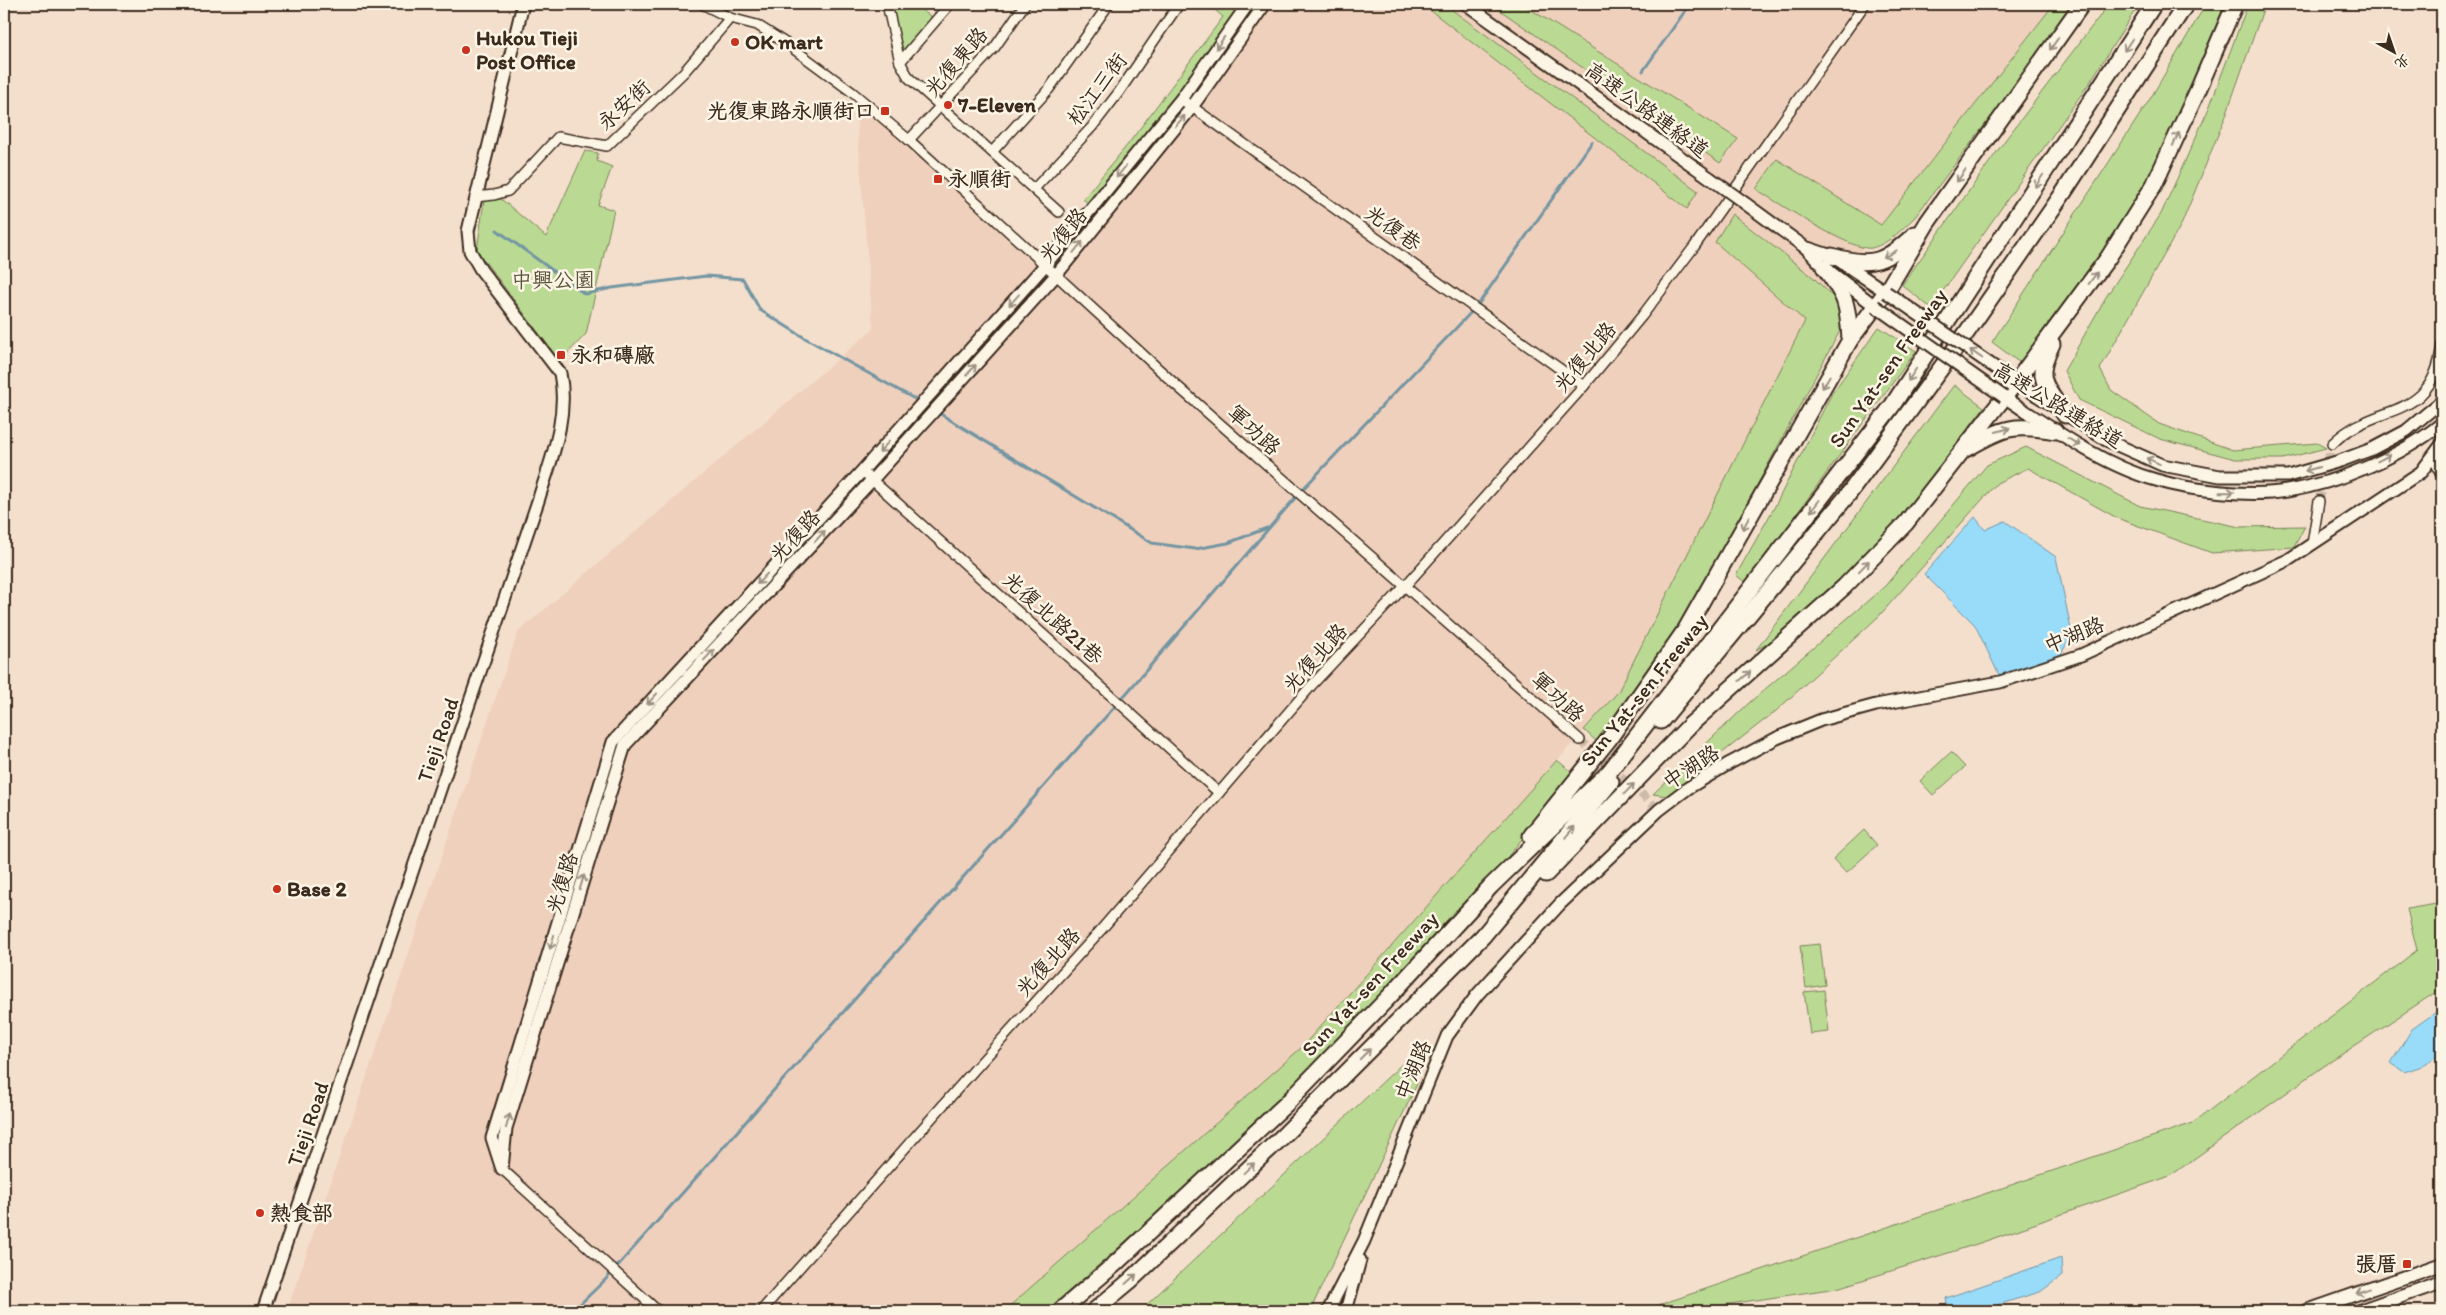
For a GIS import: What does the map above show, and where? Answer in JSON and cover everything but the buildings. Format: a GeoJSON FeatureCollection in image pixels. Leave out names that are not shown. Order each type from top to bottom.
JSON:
{"type":"FeatureCollection","features":[{"type":"Feature","properties":{"kind":"highway"},"geometry":{"type":"LineString","coordinates":[[1491,886],[1610,739],[1686,629],[1850,340],[1886,292],[1927,224],[2082,4]]}},
{"type":"Feature","properties":{"kind":"highway","name":"Sun Yat-sen Freeway"},"geometry":{"type":"LineString","coordinates":[[1060,1311],[1116,1263],[1286,1104],[1389,997],[1491,886],[1609,772],[1892,406],[2154,4]]}},
{"type":"Feature","properties":{"kind":"highway","name":"Sun Yat-sen Freeway"},"geometry":{"type":"LineString","coordinates":[[1094,1311],[1131,1280],[1282,1137],[1484,936],[1848,496],[2059,200],[2186,4]]}},
{"type":"Feature","properties":{"kind":"highway"},"geometry":{"type":"LineString","coordinates":[[1484,936],[1587,833],[1690,725],[1844,586],[1906,522],[2064,318],[2108,258],[2154,186],[2198,90],[2234,4]]}},
{"type":"Feature","properties":{"kind":"highway"},"geometry":{"type":"LineString","coordinates":[[1850,340],[1849,308],[1828,262],[1872,262],[1892,255],[1927,224]]}},
{"type":"Feature","properties":{"kind":"highway"},"geometry":{"type":"LineString","coordinates":[[2064,318],[2044,359],[2042,382],[2065,415]]}},
{"type":"Feature","properties":{"kind":"highway"},"geometry":{"type":"LineString","coordinates":[[1960,453],[1996,431],[2027,426],[2055,431]]}},
{"type":"Feature","properties":{"kind":"main road"},"geometry":{"type":"LineString","coordinates":[[2307,1311],[2442,1264]]}},
{"type":"Feature","properties":{"kind":"main road"},"geometry":{"type":"LineString","coordinates":[[2359,1311],[2442,1282]]}},
{"type":"Feature","properties":{"kind":"street","name":"Tieji Road"},"geometry":{"type":"LineString","coordinates":[[263,1311],[538,501],[563,413],[563,391],[560,373],[481,270],[470,251],[468,231],[523,4]]}},
{"type":"Feature","properties":{"kind":"street"},"geometry":{"type":"LineString","coordinates":[[702,4],[730,18],[757,25],[787,44],[852,92],[909,140]]}},
{"type":"Feature","properties":{"kind":"street"},"geometry":{"type":"LineString","coordinates":[[887,4],[900,62],[909,78],[1059,212]]}},
{"type":"Feature","properties":{"kind":"street"},"geometry":{"type":"LineString","coordinates":[[900,62],[950,4]]}},
{"type":"Feature","properties":{"kind":"street","name":"光復東路"},"geometry":{"type":"LineString","coordinates":[[909,140],[995,47],[1026,4]]}},
{"type":"Feature","properties":{"kind":"street"},"geometry":{"type":"LineString","coordinates":[[992,152],[1049,90],[1109,4]]}},
{"type":"Feature","properties":{"kind":"street","name":"松江三街"},"geometry":{"type":"LineString","coordinates":[[1034,189],[1092,127],[1119,92],[1179,4]]}},
{"type":"Feature","properties":{"kind":"street","name":"光復路"},"geometry":{"type":"LineString","coordinates":[[502,1170],[492,1138],[613,742],[862,471],[1046,264],[1181,99],[1248,4]]}},
{"type":"Feature","properties":{"kind":"street","name":"光復路"},"geometry":{"type":"LineString","coordinates":[[502,1170],[506,1128],[624,744],[872,480],[1057,274],[1192,107],[1266,4]]}},
{"type":"Feature","properties":{"kind":"street","name":"高速公路連絡道"},"geometry":{"type":"LineString","coordinates":[[1466,4],[1806,248],[1828,262],[1886,292],[2065,415],[2106,440],[2162,465],[2220,476],[2288,476],[2348,458],[2406,431],[2442,401]]}},
{"type":"Feature","properties":{"kind":"street","name":"光復北路"},"geometry":{"type":"LineString","coordinates":[[761,1311],[974,1069],[1100,931],[1311,686],[1406,585],[1584,386],[1642,316],[1694,247],[1865,4]]}},
{"type":"Feature","properties":{"kind":"street","name":"永安街"},"geometry":{"type":"LineString","coordinates":[[475,197],[508,191],[558,137],[607,146],[684,72],[730,18]]}},
{"type":"Feature","properties":{"kind":"street","name":"光復巷"},"geometry":{"type":"LineString","coordinates":[[1181,99],[1584,386]]}},
{"type":"Feature","properties":{"kind":"street","name":"軍功路"},"geometry":{"type":"LineString","coordinates":[[909,140],[1287,483],[1406,585],[1580,740]]}},
{"type":"Feature","properties":{"kind":"street","name":"高速公路連絡道"},"geometry":{"type":"LineString","coordinates":[[1828,262],[1875,306],[2055,431],[2094,454],[2156,480],[2219,492],[2287,491],[2338,478],[2376,462],[2412,444],[2442,423]]}},
{"type":"Feature","properties":{"kind":"street"},"geometry":{"type":"LineString","coordinates":[[2332,444],[2343,433],[2422,396],[2432,383],[2440,362],[2442,345]]}},
{"type":"Feature","properties":{"kind":"street"},"geometry":{"type":"LineString","coordinates":[[2441,447],[2437,463],[2442,475]]}},
{"type":"Feature","properties":{"kind":"street","name":"中湖路"},"geometry":{"type":"LineString","coordinates":[[1328,1311],[1364,1241],[1447,1036],[1477,995],[1560,904],[1659,810],[1730,763],[1777,738],[1821,720],[1876,705],[2000,682],[2081,655],[2288,560],[2421,472],[2441,447]]}},
{"type":"Feature","properties":{"kind":"street","name":"光復北路21巷"},"geometry":{"type":"LineString","coordinates":[[862,471],[1220,793]]}},
{"type":"Feature","properties":{"kind":"street"},"geometry":{"type":"LineString","coordinates":[[2421,472],[2442,475]]}},
{"type":"Feature","properties":{"kind":"street"},"geometry":{"type":"LineString","coordinates":[[2312,544],[2319,501]]}},
{"type":"Feature","properties":{"kind":"street"},"geometry":{"type":"LineString","coordinates":[[502,1170],[658,1311]]}},
{"type":"Feature","properties":{"kind":"street"},"geometry":{"type":"LineString","coordinates":[[1346,1311],[1364,1241]]}},
{"type":"Feature","properties":{"kind":"shaded area"},"geometry":{"type":"Polygon","coordinates":[[[1262,4],[2054,4],[1806,321],[1618,692],[1301,1048],[1004,1311],[287,1311],[518,632],[873,329],[854,86],[1054,266],[1191,102],[1262,4]]]}},
{"type":"Feature","properties":{"kind":"green space"},"geometry":{"type":"Polygon","coordinates":[[[892,4],[912,4],[932,17],[901,56],[892,4]]]}},
{"type":"Feature","properties":{"kind":"green space"},"geometry":{"type":"Polygon","coordinates":[[[1208,4],[1246,4],[1179,98],[1090,205],[1083,199],[1129,143],[1223,17],[1208,4]]]}},
{"type":"Feature","properties":{"kind":"green space"},"geometry":{"type":"Polygon","coordinates":[[[1422,4],[1444,4],[1698,191],[1687,209],[1422,4]]]}},
{"type":"Feature","properties":{"kind":"green space"},"geometry":{"type":"Polygon","coordinates":[[[1491,4],[1522,4],[1738,139],[1720,163],[1491,4]]]}},
{"type":"Feature","properties":{"kind":"green space"},"geometry":{"type":"Polygon","coordinates":[[[2054,4],[2076,4],[1915,217],[1884,243],[1872,248],[1849,243],[1814,225],[1756,189],[1777,159],[1881,225],[2054,4]]]}},
{"type":"Feature","properties":{"kind":"green space"},"geometry":{"type":"Polygon","coordinates":[[[2109,4],[2139,4],[2090,82],[1931,308],[1902,285],[2006,139],[2109,4]]]}},
{"type":"Feature","properties":{"kind":"green space"},"geometry":{"type":"Polygon","coordinates":[[[2206,4],[2225,4],[2151,179],[2099,261],[2020,363],[1992,342],[2150,99],[2206,4]]]}},
{"type":"Feature","properties":{"kind":"green space"},"geometry":{"type":"Polygon","coordinates":[[[2248,4],[2265,4],[2226,115],[2182,223],[2100,369],[2111,390],[2159,424],[2233,450],[2317,443],[2326,448],[2283,459],[2235,459],[2160,439],[2079,400],[2064,371],[2106,297],[2161,214],[2209,108],[2248,4]]]}},
{"type":"Feature","properties":{"kind":"green space","name":"中興公園"},"geometry":{"type":"Polygon","coordinates":[[[585,151],[598,153],[597,161],[612,167],[598,205],[614,210],[586,334],[560,361],[477,251],[484,201],[501,199],[546,237],[585,151]]]}},
{"type":"Feature","properties":{"kind":"green space"},"geometry":{"type":"Polygon","coordinates":[[[1732,214],[1814,278],[1844,308],[1841,329],[1692,606],[1621,713],[1597,742],[1584,730],[1618,692],[1805,321],[1715,242],[1732,214]]]}},
{"type":"Feature","properties":{"kind":"green space"},"geometry":{"type":"Polygon","coordinates":[[[1879,327],[1916,351],[1746,583],[1736,575],[1774,508],[1831,395],[1879,327]]]}},
{"type":"Feature","properties":{"kind":"green space"},"geometry":{"type":"Polygon","coordinates":[[[1954,385],[1984,407],[1913,502],[1884,535],[1786,633],[1756,650],[1954,385]]]}},
{"type":"Feature","properties":{"kind":"green space"},"geometry":{"type":"Polygon","coordinates":[[[2026,447],[2140,506],[2240,527],[2305,526],[2294,547],[2212,553],[2117,518],[2028,468],[1997,483],[1879,616],[1776,711],[1667,796],[1653,794],[1749,703],[1885,586],[1987,465],[2026,447]]]}},
{"type":"Feature","properties":{"kind":"green space"},"geometry":{"type":"Polygon","coordinates":[[[1951,752],[1965,767],[1933,795],[1920,781],[1951,752]]]}},
{"type":"Feature","properties":{"kind":"green space"},"geometry":{"type":"Polygon","coordinates":[[[1557,760],[1574,774],[1449,930],[1284,1103],[1046,1311],[1004,1311],[1301,1048],[1557,760]]]}},
{"type":"Feature","properties":{"kind":"green space"},"geometry":{"type":"Polygon","coordinates":[[[1864,830],[1877,845],[1846,873],[1833,859],[1864,830]]]}},
{"type":"Feature","properties":{"kind":"green space"},"geometry":{"type":"Polygon","coordinates":[[[2442,903],[2442,988],[2324,1066],[2170,1176],[1983,1242],[1837,1288],[1682,1311],[1641,1311],[2193,1123],[2417,950],[2407,909],[2442,903]]]}},
{"type":"Feature","properties":{"kind":"green space"},"geometry":{"type":"Polygon","coordinates":[[[1820,944],[1825,985],[1806,988],[1800,946],[1820,944]]]}},
{"type":"Feature","properties":{"kind":"green space"},"geometry":{"type":"Polygon","coordinates":[[[1824,990],[1829,1032],[1810,1034],[1804,992],[1824,990]]]}},
{"type":"Feature","properties":{"kind":"green space"},"geometry":{"type":"Polygon","coordinates":[[[1405,1061],[1418,1082],[1310,1311],[1140,1311],[1405,1061]]]}},
{"type":"Feature","properties":{"kind":"water"},"geometry":{"type":"Polygon","coordinates":[[[1975,517],[1985,530],[2005,521],[2056,557],[2072,634],[2060,656],[2006,678],[1999,675],[1975,625],[1924,574],[1975,517]]]}},
{"type":"Feature","properties":{"kind":"water"},"geometry":{"type":"Polygon","coordinates":[[[2442,1008],[2442,1053],[2422,1066],[2404,1072],[2391,1063],[2412,1029],[2442,1008]]]}},
{"type":"Feature","properties":{"kind":"water"},"geometry":{"type":"Polygon","coordinates":[[[2061,1258],[2062,1276],[2040,1292],[1997,1305],[1998,1311],[1948,1311],[1946,1298],[2061,1258]]]}},
{"type":"Feature","properties":{"kind":"waterway"},"geometry":{"type":"LineString","coordinates":[[1643,71],[1690,4]]}},
{"type":"Feature","properties":{"kind":"waterway"},"geometry":{"type":"LineString","coordinates":[[573,1311],[606,1279],[1118,703],[1302,490],[1477,306],[1592,142]]}},
{"type":"Feature","properties":{"kind":"waterway"},"geometry":{"type":"LineString","coordinates":[[497,230],[585,294],[612,288],[706,276],[743,279],[760,310],[805,338],[929,407],[1152,543],[1195,549],[1228,543],[1267,528]]}},
{"type":"Feature","properties":{"kind":"tunnel"},"geometry":{"type":"LineString","coordinates":[[2319,501],[2332,444]]}},
{"type":"Feature","properties":{"kind":"tunnel"},"geometry":{"type":"LineString","coordinates":[[1580,740],[1659,810]]}},
{"type":"Feature","properties":{"kind":"place","name":"OK mart"},"geometry":{"type":"Point","coordinates":[735,42]}},
{"type":"Feature","properties":{"kind":"place","name":"Hukou Tieji Post Office"},"geometry":{"type":"Point","coordinates":[466,50]}},
{"type":"Feature","properties":{"kind":"place","name":"7-Eleven"},"geometry":{"type":"Point","coordinates":[948,105]}},
{"type":"Feature","properties":{"kind":"place","name":"光復東路永順街口"},"geometry":{"type":"Point","coordinates":[885,111]}},
{"type":"Feature","properties":{"kind":"place","name":"永順街"},"geometry":{"type":"Point","coordinates":[938,179]}},
{"type":"Feature","properties":{"kind":"place","name":"永和磚廠"},"geometry":{"type":"Point","coordinates":[561,355]}},
{"type":"Feature","properties":{"kind":"place","name":"Base 2"},"geometry":{"type":"Point","coordinates":[277,889]}},
{"type":"Feature","properties":{"kind":"place","name":"熱食部"},"geometry":{"type":"Point","coordinates":[260,1213]}},
{"type":"Feature","properties":{"kind":"place","name":"張厝"},"geometry":{"type":"Point","coordinates":[2407,1264]}}]}
